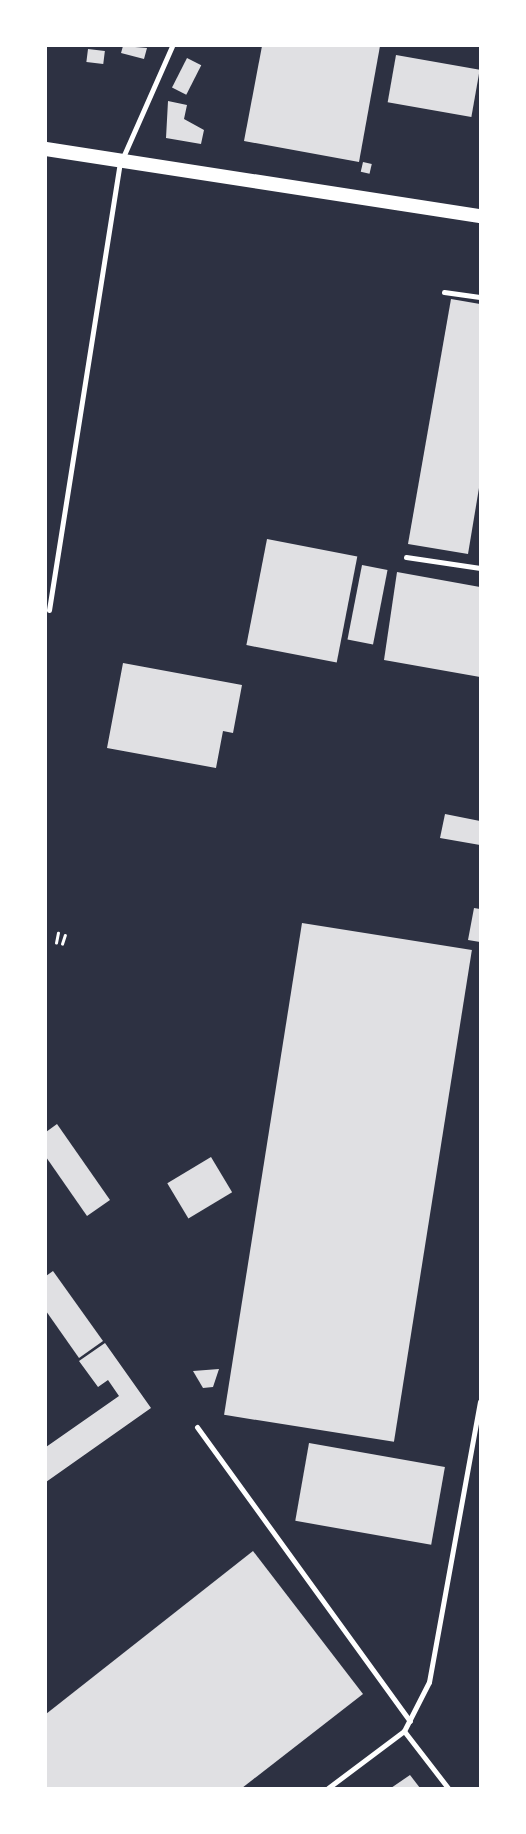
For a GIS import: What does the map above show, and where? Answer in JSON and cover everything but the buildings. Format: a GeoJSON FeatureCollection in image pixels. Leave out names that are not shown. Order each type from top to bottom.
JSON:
{"type":"FeatureCollection","features":[{"type":"Feature","properties":{"kind":"main road"},"geometry":{"type":"LineString","coordinates":[[46,149],[120,164],[481,216]]}},
{"type":"Feature","properties":{"kind":"lane"},"geometry":{"type":"LineString","coordinates":[[49,610],[120,164],[172,46]]}},
{"type":"Feature","properties":{"kind":"lane"},"geometry":{"type":"LineString","coordinates":[[444,292],[481,297]]}},
{"type":"Feature","properties":{"kind":"lane"},"geometry":{"type":"LineString","coordinates":[[406,557],[481,568]]}},
{"type":"Feature","properties":{"kind":"lane"},"geometry":{"type":"LineString","coordinates":[[328,1788],[404,1731],[429,1682],[481,1402]]}},
{"type":"Feature","properties":{"kind":"lane"},"geometry":{"type":"LineString","coordinates":[[197,1427],[410,1721]]}},
{"type":"Feature","properties":{"kind":"lane"},"geometry":{"type":"LineString","coordinates":[[404,1731],[447,1788]]}},
{"type":"Feature","properties":{"kind":"path"},"geometry":{"type":"LineString","coordinates":[[56,943],[58,933]]}},
{"type":"Feature","properties":{"kind":"path"},"geometry":{"type":"LineString","coordinates":[[62,944],[65,935]]}}]}
